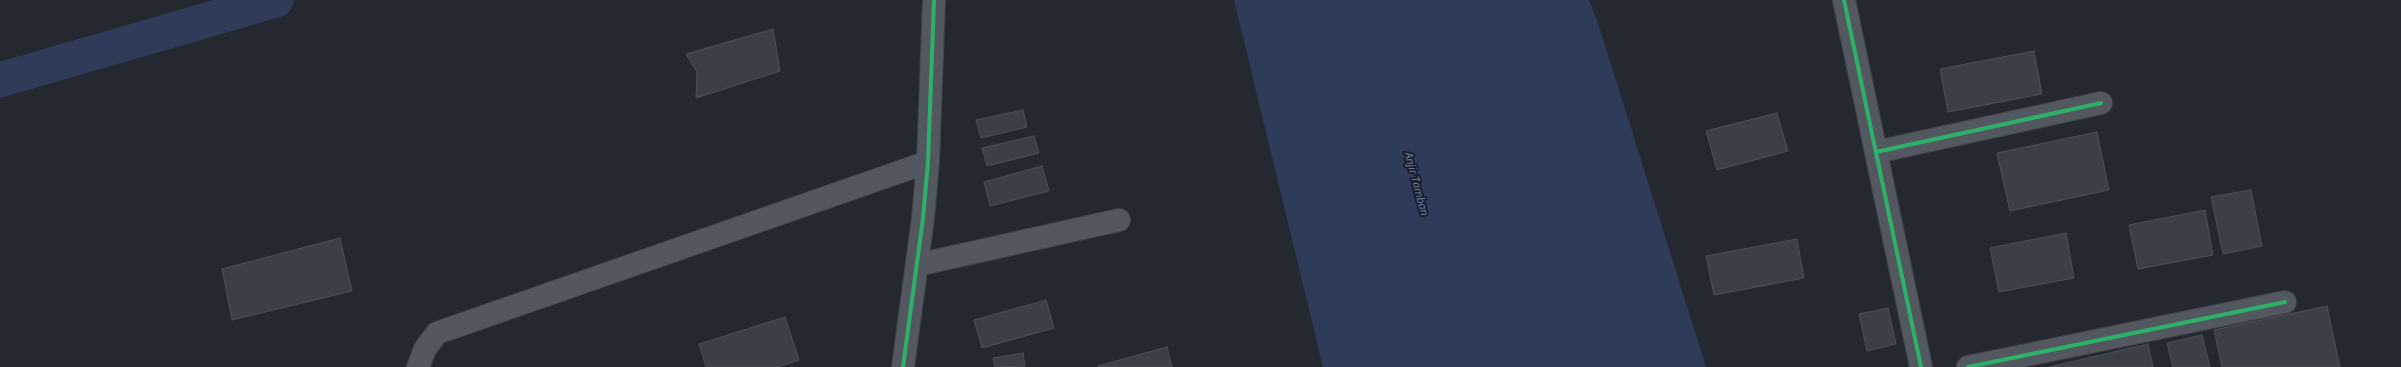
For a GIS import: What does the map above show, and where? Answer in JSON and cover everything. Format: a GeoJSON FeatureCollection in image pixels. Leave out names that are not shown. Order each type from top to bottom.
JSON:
{"type":"FeatureCollection","features":[{"type":"Feature","properties":{"kind":"street"},"geometry":{"type":"LineString","coordinates":[[903,367],[917,265],[928,162],[934,0]]}},
{"type":"Feature","properties":{"kind":"street"},"geometry":{"type":"LineString","coordinates":[[1844,0],[1921,367]]}},
{"type":"Feature","properties":{"kind":"street"},"geometry":{"type":"LineString","coordinates":[[1876,152],[2101,103]]}},
{"type":"Feature","properties":{"kind":"street"},"geometry":{"type":"LineString","coordinates":[[418,367],[425,349],[437,333],[928,162]]}},
{"type":"Feature","properties":{"kind":"street"},"geometry":{"type":"LineString","coordinates":[[917,265],[1118,220]]}},
{"type":"Feature","properties":{"kind":"street"},"geometry":{"type":"LineString","coordinates":[[1968,367],[2285,302]]}},
{"type":"Feature","properties":{"kind":"water","name":"Anjir Tamban"},"geometry":{"type":"Polygon","coordinates":[[[1234,0],[1589,0],[1597,20],[1706,367],[1323,367],[1234,0]]]}},
{"type":"Feature","properties":{"kind":"building"},"geometry":{"type":"Polygon","coordinates":[[[773,29],[780,71],[696,98],[697,72],[686,54],[773,29]]]}},
{"type":"Feature","properties":{"kind":"building"},"geometry":{"type":"Polygon","coordinates":[[[2034,51],[2042,94],[1948,112],[1940,69],[2034,51]]]}},
{"type":"Feature","properties":{"kind":"building"},"geometry":{"type":"Polygon","coordinates":[[[1023,110],[1027,127],[981,138],[976,120],[1023,110]]]}},
{"type":"Feature","properties":{"kind":"building"},"geometry":{"type":"Polygon","coordinates":[[[1777,113],[1788,151],[1717,170],[1706,131],[1777,113]]]}},
{"type":"Feature","properties":{"kind":"building"},"geometry":{"type":"Polygon","coordinates":[[[2097,132],[2109,190],[2010,211],[1997,153],[2097,132]]]}},
{"type":"Feature","properties":{"kind":"building"},"geometry":{"type":"Polygon","coordinates":[[[1034,136],[1039,153],[987,166],[982,148],[1034,136]]]}},
{"type":"Feature","properties":{"kind":"building"},"geometry":{"type":"Polygon","coordinates":[[[1042,166],[1049,191],[990,206],[984,182],[1042,166]]]}},
{"type":"Feature","properties":{"kind":"building"},"geometry":{"type":"Polygon","coordinates":[[[2251,190],[2262,246],[2223,254],[2211,197],[2251,190]]]}},
{"type":"Feature","properties":{"kind":"building"},"geometry":{"type":"Polygon","coordinates":[[[2205,210],[2213,255],[2138,269],[2129,225],[2205,210]]]}},
{"type":"Feature","properties":{"kind":"building"},"geometry":{"type":"Polygon","coordinates":[[[2066,233],[2074,278],[1999,292],[1990,248],[2066,233]]]}},
{"type":"Feature","properties":{"kind":"building"},"geometry":{"type":"Polygon","coordinates":[[[340,238],[352,291],[232,320],[222,269],[340,238]]]}},
{"type":"Feature","properties":{"kind":"building"},"geometry":{"type":"Polygon","coordinates":[[[1797,239],[1804,278],[1714,295],[1706,256],[1797,239]]]}},
{"type":"Feature","properties":{"kind":"building"},"geometry":{"type":"Polygon","coordinates":[[[1046,300],[1054,328],[982,348],[974,320],[1046,300]]]}},
{"type":"Feature","properties":{"kind":"building"},"geometry":{"type":"Polygon","coordinates":[[[2327,306],[2340,367],[2222,367],[2214,330],[2327,306]]]}},
{"type":"Feature","properties":{"kind":"building"},"geometry":{"type":"Polygon","coordinates":[[[1888,308],[1896,344],[1867,351],[1859,314],[1888,308]]]}},
{"type":"Feature","properties":{"kind":"building"},"geometry":{"type":"Polygon","coordinates":[[[785,317],[799,360],[778,367],[706,367],[699,344],[785,317]]]}},
{"type":"Feature","properties":{"kind":"building"},"geometry":{"type":"Polygon","coordinates":[[[2202,335],[2210,367],[2173,367],[2167,343],[2202,335]]]}},
{"type":"Feature","properties":{"kind":"building"},"geometry":{"type":"Polygon","coordinates":[[[2148,344],[2153,367],[2049,367],[2148,344]]]}},
{"type":"Feature","properties":{"kind":"building"},"geometry":{"type":"Polygon","coordinates":[[[1167,347],[1172,367],[1098,367],[1098,366],[1167,347]]]}},
{"type":"Feature","properties":{"kind":"building"},"geometry":{"type":"Polygon","coordinates":[[[1023,353],[1025,366],[995,367],[993,358],[1023,353]]]}},
{"type":"Feature","properties":{"kind":"waterway"},"geometry":{"type":"LineString","coordinates":[[0,80],[276,0]]}},
{"type":"Feature","properties":{"kind":"cycle path"},"geometry":{"type":"LineString","coordinates":[[903,367],[923,218],[928,162],[934,0]]}},
{"type":"Feature","properties":{"kind":"cycle path"},"geometry":{"type":"LineString","coordinates":[[1844,0],[1921,367]]}},
{"type":"Feature","properties":{"kind":"cycle path"},"geometry":{"type":"LineString","coordinates":[[1876,152],[2101,103]]}},
{"type":"Feature","properties":{"kind":"cycle path"},"geometry":{"type":"LineString","coordinates":[[1968,367],[2285,302]]}}]}
